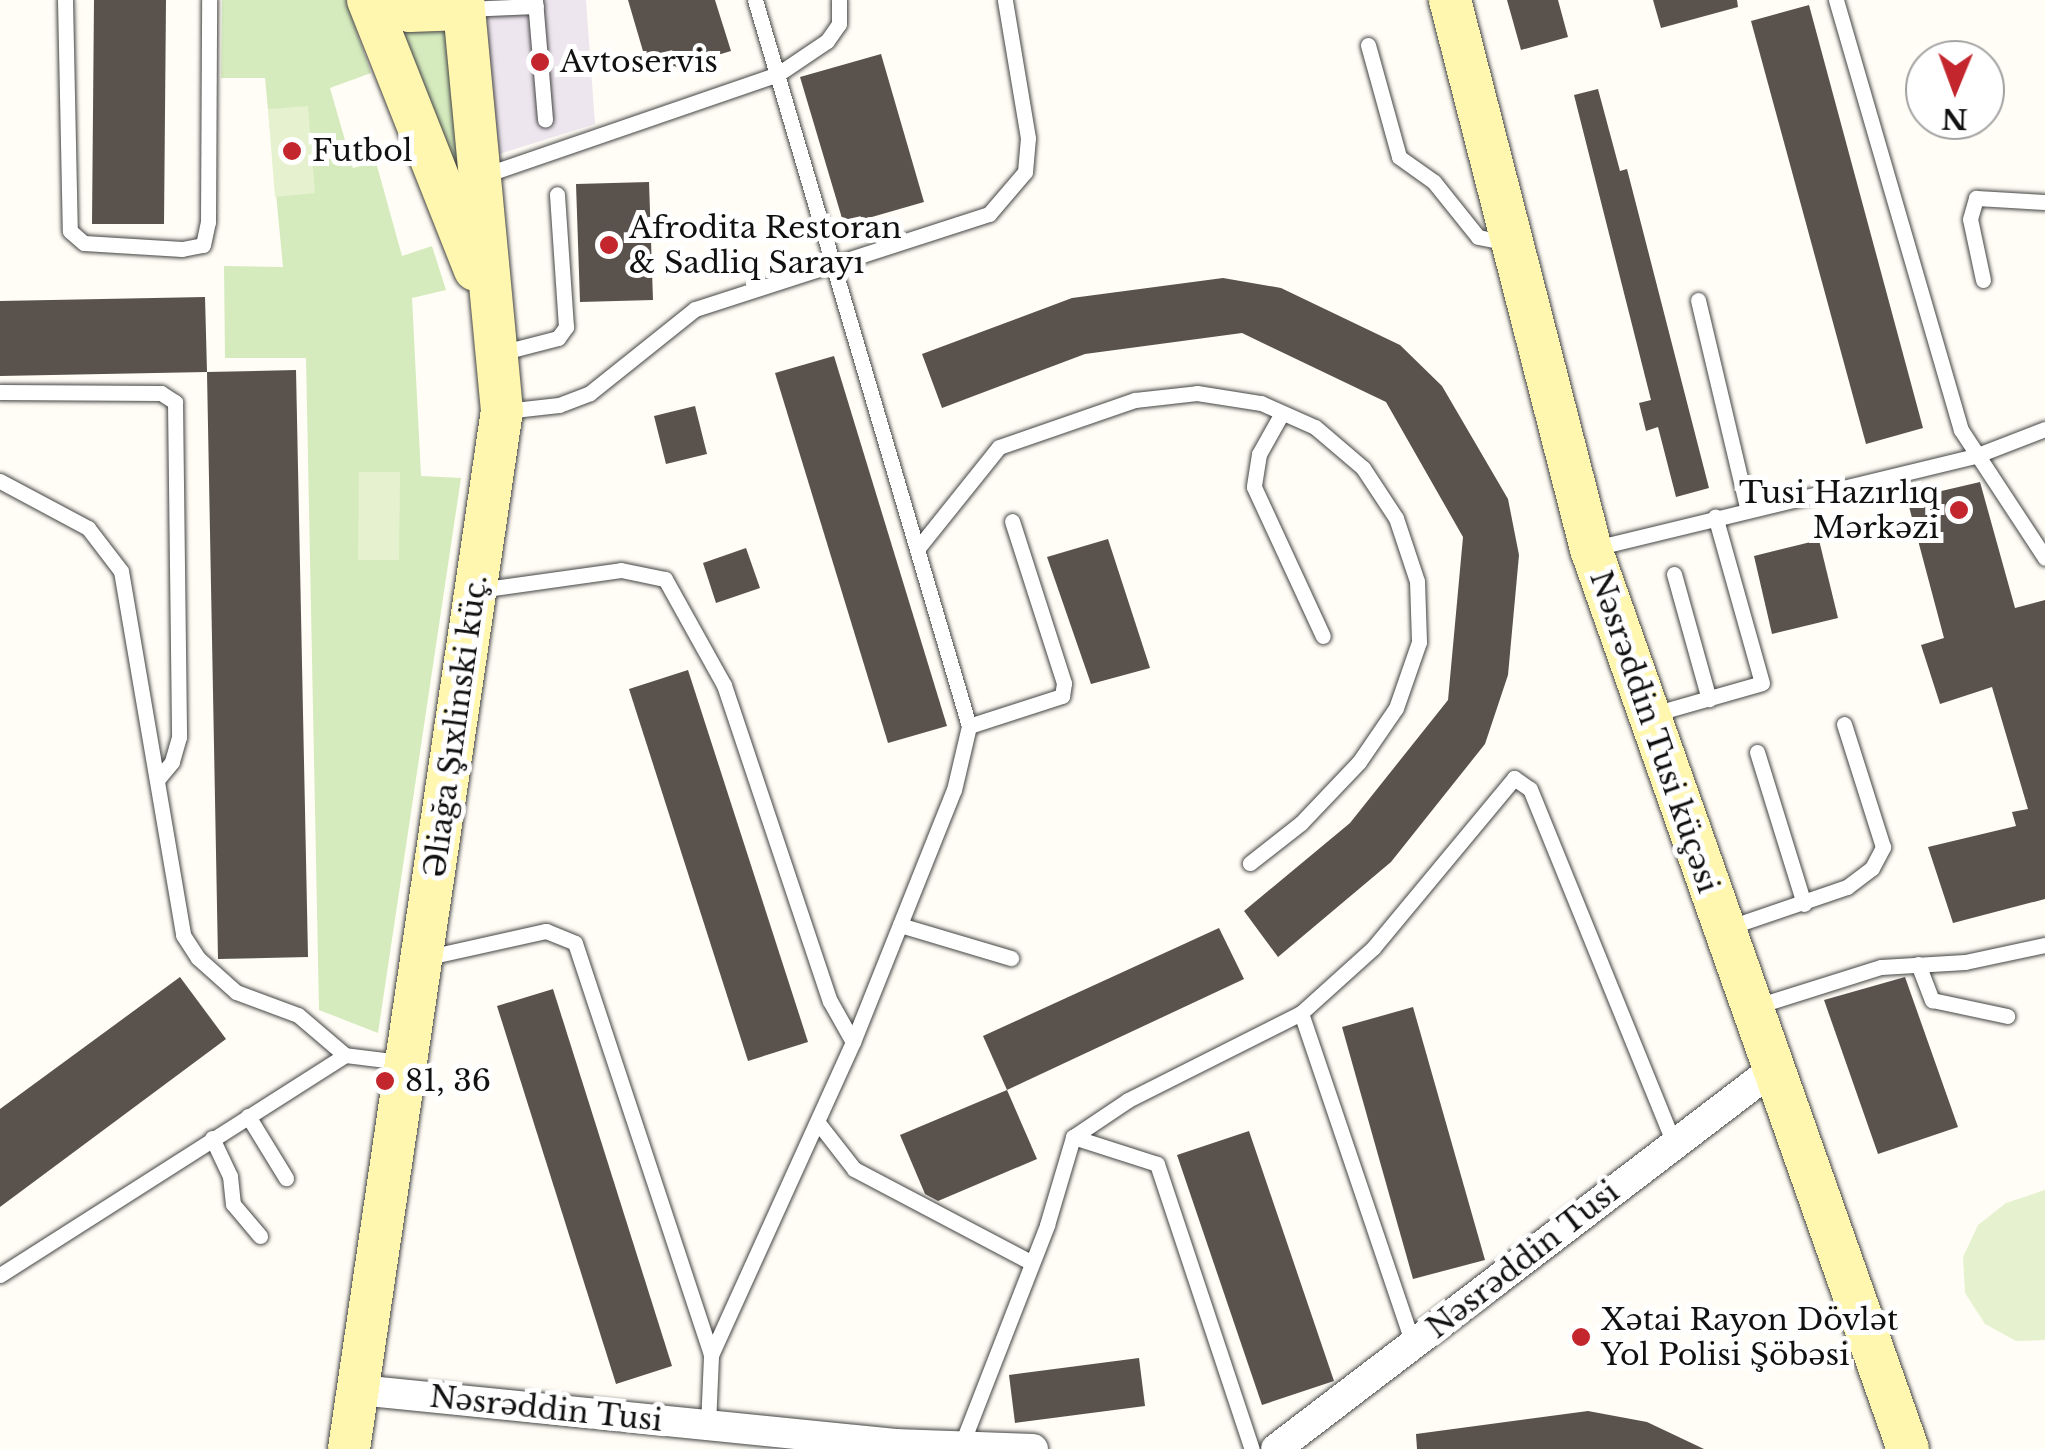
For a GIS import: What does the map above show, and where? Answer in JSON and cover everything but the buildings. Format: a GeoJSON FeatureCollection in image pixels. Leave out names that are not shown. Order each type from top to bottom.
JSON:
{"type":"FeatureCollection","features":[{"type":"Feature","properties":{"kind":"main road"},"geometry":{"type":"LineString","coordinates":[[368,0],[491,307]]}},
{"type":"Feature","properties":{"kind":"main road"},"geometry":{"type":"LineString","coordinates":[[385,0],[410,11],[463,4]]}},
{"type":"Feature","properties":{"kind":"main road","name":"Nəsrəddin Tusi küçəsi"},"geometry":{"type":"LineString","coordinates":[[1450,0],[1591,549],[1908,1449]]}},
{"type":"Feature","properties":{"kind":"main road","name":"Əliağa Şıxlinski küç."},"geometry":{"type":"LineString","coordinates":[[348,1449],[424,958],[502,411],[500,353],[491,307],[463,4]]}},
{"type":"Feature","properties":{"kind":"street","name":"Nəsrəddin Tusi"},"geometry":{"type":"LineString","coordinates":[[1276,1449],[1772,1070]]}},
{"type":"Feature","properties":{"kind":"street","name":"Nəsrəddin Tusi"},"geometry":{"type":"LineString","coordinates":[[358,1390],[708,1425],[1033,1449]]}},
{"type":"Feature","properties":{"kind":"lane"},"geometry":{"type":"LineString","coordinates":[[64,0],[70,231],[84,243],[182,249],[202,245],[208,222],[209,0]]}},
{"type":"Feature","properties":{"kind":"lane"},"geometry":{"type":"LineString","coordinates":[[711,1355],[853,1042],[954,790],[969,726],[755,0]]}},
{"type":"Feature","properties":{"kind":"lane"},"geometry":{"type":"LineString","coordinates":[[478,178],[778,74],[827,41],[839,24],[840,0]]}},
{"type":"Feature","properties":{"kind":"lane"},"geometry":{"type":"LineString","coordinates":[[1836,0],[1942,378],[1975,456],[2045,558]]}},
{"type":"Feature","properties":{"kind":"lane"},"geometry":{"type":"LineString","coordinates":[[502,411],[558,405],[590,393],[695,309],[989,214],[1025,172],[1028,138],[1010,1]]}},
{"type":"Feature","properties":{"kind":"lane"},"geometry":{"type":"LineString","coordinates":[[463,4],[536,3],[545,120]]}},
{"type":"Feature","properties":{"kind":"lane"},"geometry":{"type":"LineString","coordinates":[[1368,45],[1400,157],[1434,182],[1478,237],[1512,244]]}},
{"type":"Feature","properties":{"kind":"lane"},"geometry":{"type":"LineString","coordinates":[[500,353],[558,338],[566,327],[557,194]]}},
{"type":"Feature","properties":{"kind":"lane"},"geometry":{"type":"LineString","coordinates":[[1983,280],[1970,219],[1976,198],[2045,202]]}},
{"type":"Feature","properties":{"kind":"lane"},"geometry":{"type":"LineString","coordinates":[[1698,300],[1747,507]]}},
{"type":"Feature","properties":{"kind":"lane"},"geometry":{"type":"LineString","coordinates":[[0,392],[161,393],[175,402],[179,737],[172,762],[157,780]]}},
{"type":"Feature","properties":{"kind":"lane"},"geometry":{"type":"LineString","coordinates":[[918,548],[999,447],[1135,400],[1197,393],[1282,412],[1315,427],[1363,468],[1396,518],[1417,581],[1420,642],[1396,708],[1358,762],[1300,823],[1250,863]]}},
{"type":"Feature","properties":{"kind":"lane"},"geometry":{"type":"LineString","coordinates":[[1282,412],[1259,454],[1254,487],[1323,636]]}},
{"type":"Feature","properties":{"kind":"lane"},"geometry":{"type":"LineString","coordinates":[[1591,549],[1747,507],[1975,456],[2045,429]]}},
{"type":"Feature","properties":{"kind":"lane"},"geometry":{"type":"LineString","coordinates":[[0,481],[88,528],[121,571],[175,904],[198,958],[236,992],[298,1016],[345,1054],[408,1064]]}},
{"type":"Feature","properties":{"kind":"lane"},"geometry":{"type":"LineString","coordinates":[[1649,715],[1762,684],[1714,516]]}},
{"type":"Feature","properties":{"kind":"lane"},"geometry":{"type":"LineString","coordinates":[[969,726],[1062,696],[1064,683],[1012,520]]}},
{"type":"Feature","properties":{"kind":"lane"},"geometry":{"type":"LineString","coordinates":[[475,590],[621,570],[665,578],[724,685],[830,1001],[853,1042]]}},
{"type":"Feature","properties":{"kind":"lane"},"geometry":{"type":"LineString","coordinates":[[1674,574],[1709,699]]}},
{"type":"Feature","properties":{"kind":"lane"},"geometry":{"type":"LineString","coordinates":[[1723,929],[1848,887],[1872,868],[1883,847],[1844,724]]}},
{"type":"Feature","properties":{"kind":"lane"},"geometry":{"type":"LineString","coordinates":[[1757,752],[1804,904]]}},
{"type":"Feature","properties":{"kind":"lane"},"geometry":{"type":"LineString","coordinates":[[962,1446],[1032,1264],[1073,1137],[1128,1100],[1301,1013],[1373,948],[1514,778],[1530,789],[1673,1142]]}},
{"type":"Feature","properties":{"kind":"lane"},"geometry":{"type":"LineString","coordinates":[[900,924],[1011,958]]}},
{"type":"Feature","properties":{"kind":"lane"},"geometry":{"type":"LineString","coordinates":[[424,958],[546,931],[575,943],[711,1355],[708,1425]]}},
{"type":"Feature","properties":{"kind":"lane"},"geometry":{"type":"LineString","coordinates":[[1750,1008],[1881,967],[2045,945]]}},
{"type":"Feature","properties":{"kind":"lane"},"geometry":{"type":"LineString","coordinates":[[1918,964],[1932,1000],[2007,1016]]}},
{"type":"Feature","properties":{"kind":"lane"},"geometry":{"type":"LineString","coordinates":[[1301,1013],[1414,1346]]}},
{"type":"Feature","properties":{"kind":"lane"},"geometry":{"type":"LineString","coordinates":[[0,1275],[345,1054]]}},
{"type":"Feature","properties":{"kind":"lane"},"geometry":{"type":"LineString","coordinates":[[248,1116],[286,1178]]}},
{"type":"Feature","properties":{"kind":"lane"},"geometry":{"type":"LineString","coordinates":[[819,1124],[854,1169],[1032,1264]]}},
{"type":"Feature","properties":{"kind":"lane"},"geometry":{"type":"LineString","coordinates":[[1073,1137],[1157,1164],[1252,1449]]}},
{"type":"Feature","properties":{"kind":"lane"},"geometry":{"type":"LineString","coordinates":[[212,1138],[230,1176],[232,1204],[260,1236]]}},
{"type":"Feature","properties":{"kind":"shaded area","name":"Avtoservis"},"geometry":{"type":"Polygon","coordinates":[[[486,0],[586,0],[595,124],[496,155],[486,0]]]}},
{"type":"Feature","properties":{"kind":"green space"},"geometry":{"type":"Polygon","coordinates":[[[222,0],[346,0],[371,73],[330,88],[353,168],[376,162],[402,256],[432,246],[446,290],[412,298],[421,476],[461,478],[378,1033],[319,1010],[306,358],[225,358],[224,266],[283,267],[265,78],[221,78],[222,0]]]}},
{"type":"Feature","properties":{"kind":"green space"},"geometry":{"type":"Polygon","coordinates":[[[389,26],[450,33],[466,211],[389,26]]]}},
{"type":"Feature","properties":{"kind":"green space","name":"Futbol"},"geometry":{"type":"Polygon","coordinates":[[[308,106],[315,193],[275,197],[268,109],[308,106]]]}},
{"type":"Feature","properties":{"kind":"green space"},"geometry":{"type":"Polygon","coordinates":[[[359,472],[400,472],[399,560],[358,560],[359,472]]]}},
{"type":"Feature","properties":{"kind":"green space"},"geometry":{"type":"Polygon","coordinates":[[[2045,1190],[2045,1340],[2016,1341],[1985,1324],[1965,1293],[1963,1257],[1978,1225],[2006,1203],[2045,1190]]]}},
{"type":"Feature","properties":{"kind":"place","name":"Avtoservis"},"geometry":{"type":"Point","coordinates":[540,62]}},
{"type":"Feature","properties":{"kind":"place","name":"Futbol"},"geometry":{"type":"Point","coordinates":[292,151]}},
{"type":"Feature","properties":{"kind":"place","name":"Afrodita Restoran & Sadliq Sarayı"},"geometry":{"type":"Point","coordinates":[609,245]}},
{"type":"Feature","properties":{"kind":"place","name":"Tusi Hazırlıq Mərkəzi"},"geometry":{"type":"Point","coordinates":[1959,510]}},
{"type":"Feature","properties":{"kind":"place","name":"81, 36"},"geometry":{"type":"Point","coordinates":[385,1081]}},
{"type":"Feature","properties":{"kind":"place","name":"Xətai Rayon Dövlət Yol Polisi Şöbəsi"},"geometry":{"type":"Point","coordinates":[1581,1337]}}]}
